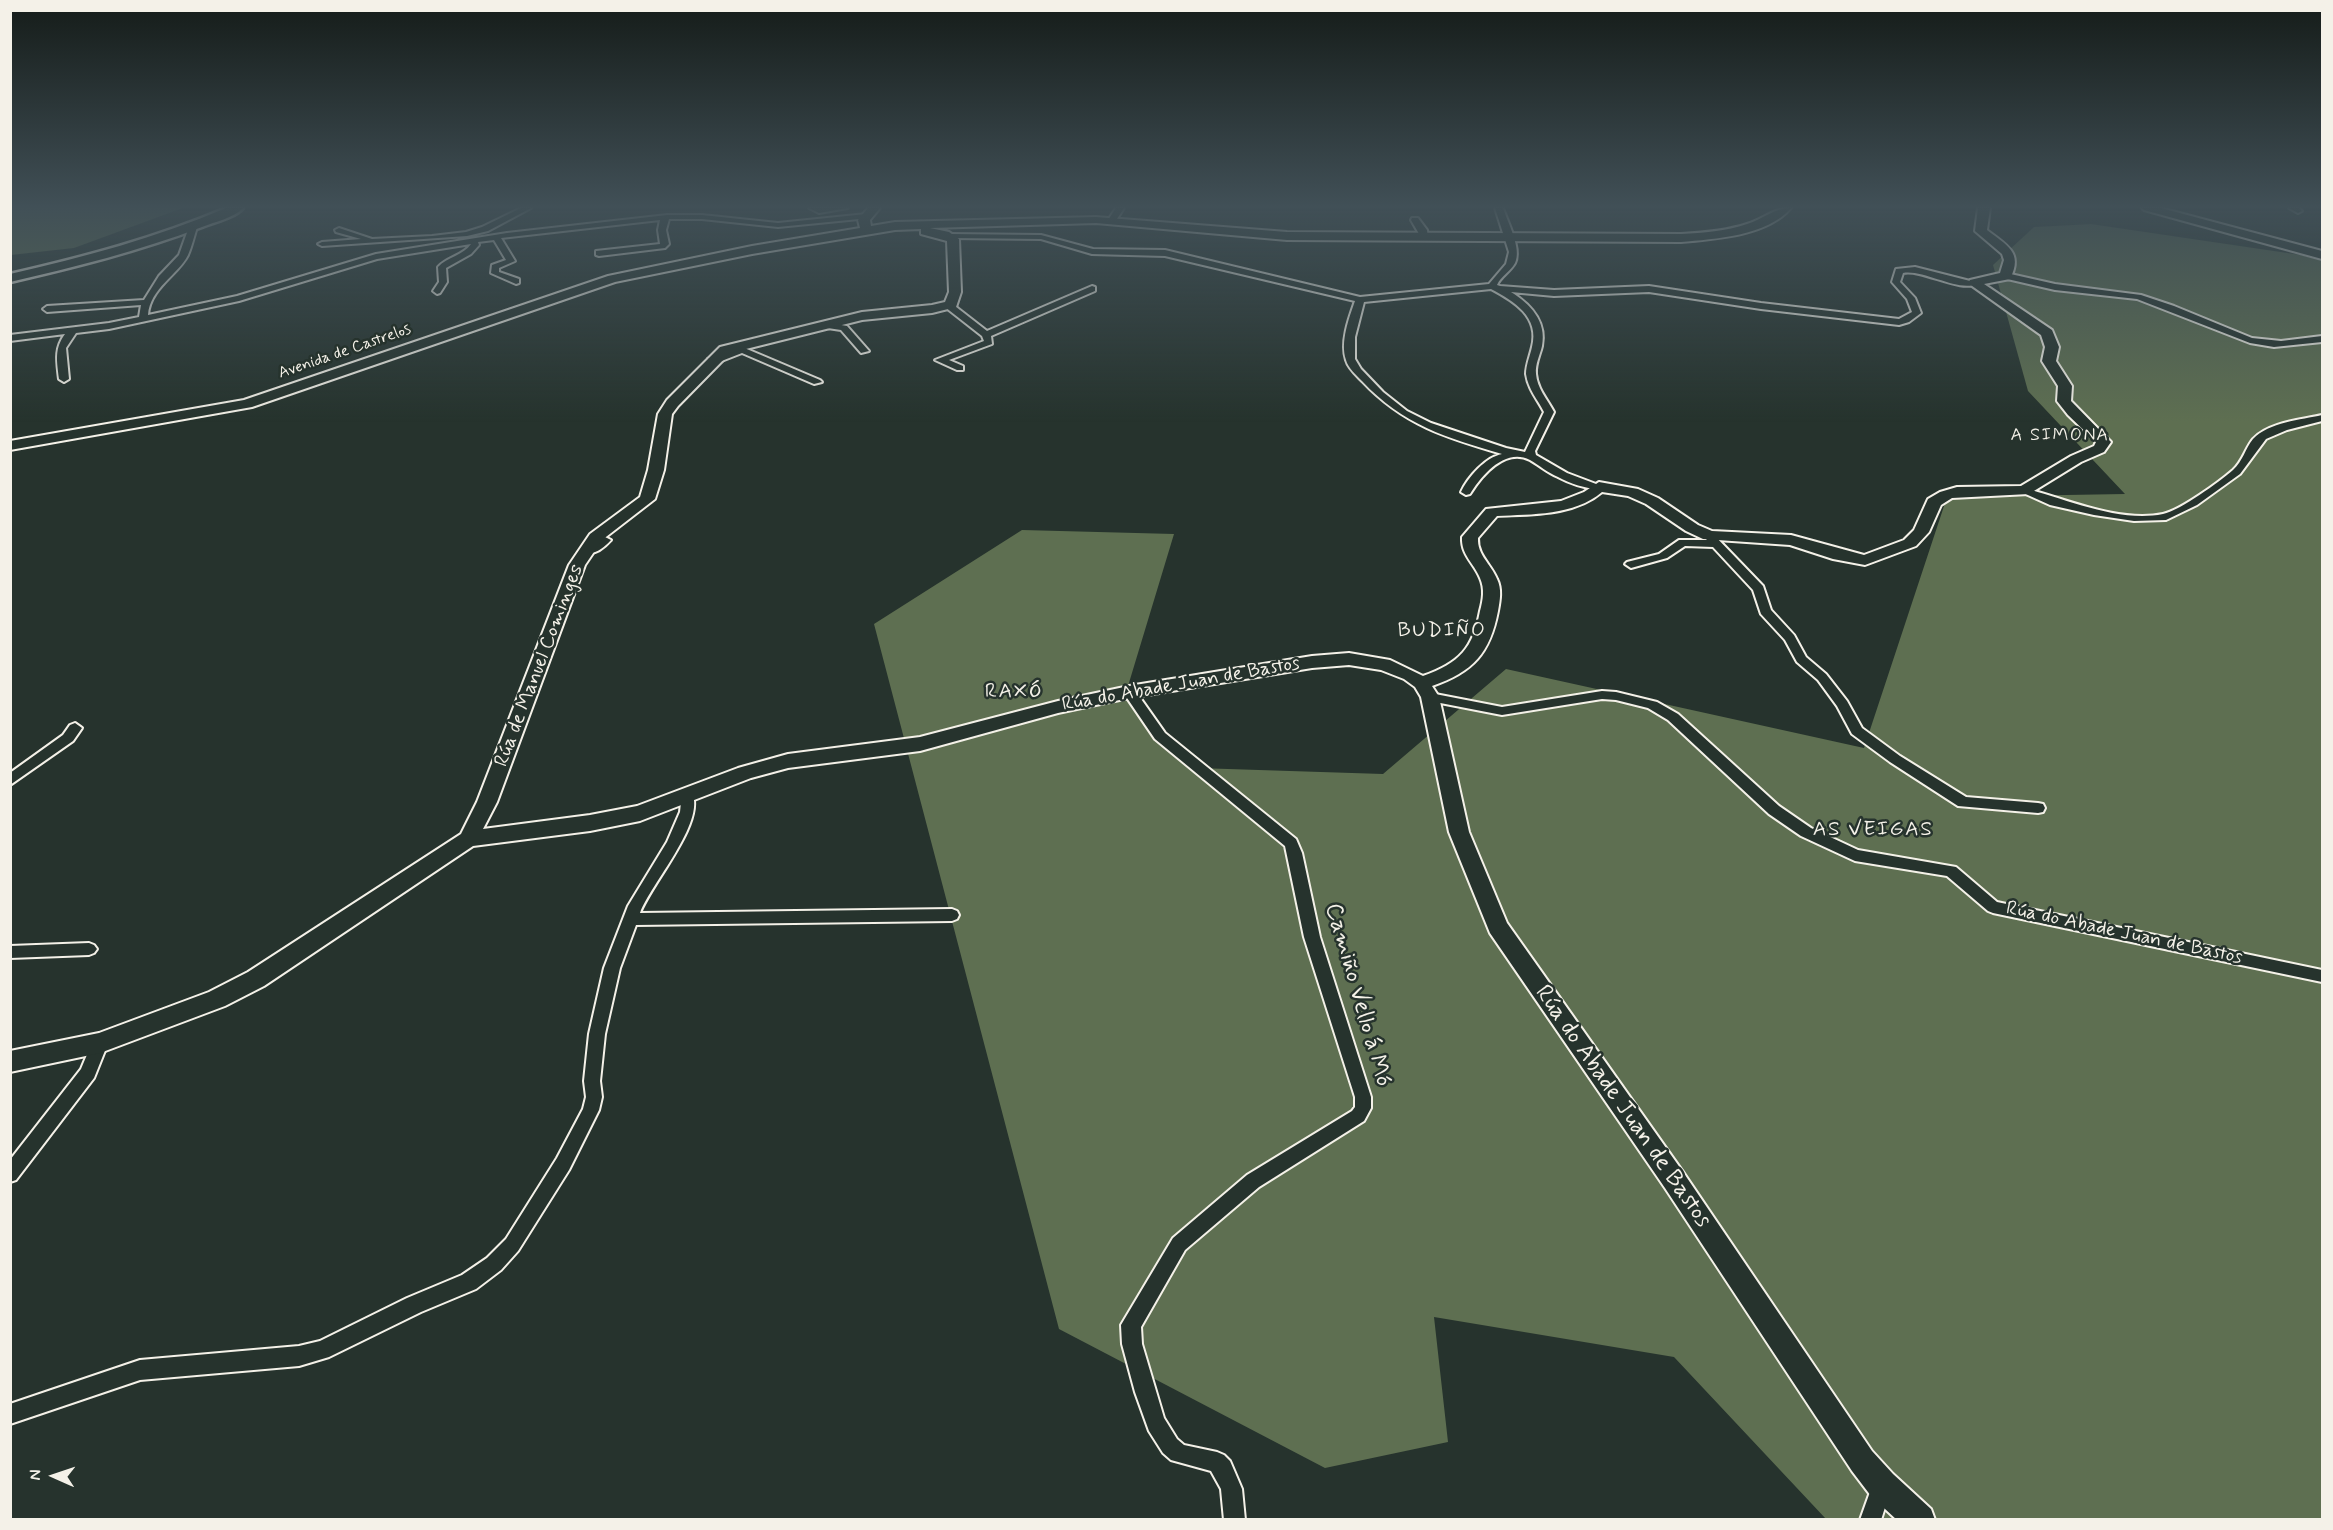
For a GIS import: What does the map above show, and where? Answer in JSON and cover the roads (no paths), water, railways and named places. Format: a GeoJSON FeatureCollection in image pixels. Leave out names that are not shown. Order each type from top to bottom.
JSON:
{"type":"FeatureCollection","features":[{"type":"Feature","properties":{"kind":"street"},"geometry":{"type":"LineString","coordinates":[[142,318],[147,302],[161,279]]}},
{"type":"Feature","properties":{"kind":"street"},"geometry":{"type":"LineString","coordinates":[[10,338],[73,332],[232,300],[299,279]]}},
{"type":"Feature","properties":{"kind":"street"},"geometry":{"type":"LineString","coordinates":[[437,291],[443,279]]}},
{"type":"Feature","properties":{"kind":"street"},"geometry":{"type":"LineString","coordinates":[[510,279],[516,282]]}},
{"type":"Feature","properties":{"kind":"street","name":"Avenida de Castrelos"},"geometry":{"type":"LineString","coordinates":[[10,446],[247,404],[611,279]]}},
{"type":"Feature","properties":{"kind":"street"},"geometry":{"type":"LineString","coordinates":[[955,279],[954,299],[948,305],[986,335],[989,342],[940,360],[960,368]]}},
{"type":"Feature","properties":{"kind":"street"},"geometry":{"type":"LineString","coordinates":[[1275,279],[1360,300],[1495,287],[1554,293],[1649,289],[1761,306],[1899,322],[1917,313],[1911,297],[1896,282],[1897,279]]}},
{"type":"Feature","properties":{"kind":"street"},"geometry":{"type":"LineString","coordinates":[[1495,279],[1492,282],[1495,287],[1527,307],[1538,331],[1532,380],[1550,412],[1530,451],[1531,456]]}},
{"type":"Feature","properties":{"kind":"street"},"geometry":{"type":"LineString","coordinates":[[1944,279],[1974,283],[1990,279]]}},
{"type":"Feature","properties":{"kind":"street"},"geometry":{"type":"LineString","coordinates":[[2021,279],[2055,287],[2121,294],[2155,301],[2173,307],[2208,325],[2259,343],[2281,344],[2322,339]]}},
{"type":"Feature","properties":{"kind":"street"},"geometry":{"type":"LineString","coordinates":[[1974,283],[2047,333],[2052,347],[2049,361],[2051,368],[2065,386],[2066,404],[2104,442],[2099,449],[2076,459],[2024,491]]}},
{"type":"Feature","properties":{"kind":"street"},"geometry":{"type":"LineString","coordinates":[[986,335],[1092,289]]}},
{"type":"Feature","properties":{"kind":"street"},"geometry":{"type":"LineString","coordinates":[[1360,300],[1355,312],[1350,358],[1354,366],[1383,399],[1407,417],[1434,429],[1515,455]]}},
{"type":"Feature","properties":{"kind":"street"},"geometry":{"type":"LineString","coordinates":[[47,309],[147,302]]}},
{"type":"Feature","properties":{"kind":"street","name":"Rúa de Manuel Cominges"},"geometry":{"type":"LineString","coordinates":[[10,1062],[100,1043],[217,999],[256,979],[468,839],[487,802],[577,565],[596,537],[647,499],[656,470],[665,414],[672,403],[713,359],[724,350],[736,345],[867,315],[932,309],[948,305]]}},
{"type":"Feature","properties":{"kind":"street"},"geometry":{"type":"LineString","coordinates":[[824,325],[844,328],[864,351]]}},
{"type":"Feature","properties":{"kind":"street"},"geometry":{"type":"LineString","coordinates":[[64,379],[60,349],[62,342],[73,332]]}},
{"type":"Feature","properties":{"kind":"street"},"geometry":{"type":"LineString","coordinates":[[713,359],[742,350],[817,382]]}},
{"type":"Feature","properties":{"kind":"street"},"geometry":{"type":"LineString","coordinates":[[1631,564],[1663,556],[1683,542],[1713,539],[1791,540],[1854,559],[1865,560],[1910,543],[1921,532],[1934,502],[1957,492],[2024,491],[2054,502],[2109,513],[2149,518],[2169,516],[2242,467],[2260,438],[2272,431],[2322,418]]}},
{"type":"Feature","properties":{"kind":"street"},"geometry":{"type":"LineString","coordinates":[[1466,492],[1472,480],[1490,469],[1496,458],[1515,455],[1531,456],[1571,478],[1599,487],[1632,492],[1660,506],[1713,539],[1759,589],[1765,611],[1790,638],[1801,659],[1822,677],[1842,704],[1857,731],[1895,759],[1963,802],[2038,808]]}},
{"type":"Feature","properties":{"kind":"street"},"geometry":{"type":"LineString","coordinates":[[1425,690],[1471,658],[1484,638],[1491,586],[1469,542],[1470,537],[1488,514],[1500,511],[1527,511],[1567,503],[1588,495],[1599,487]]}},
{"type":"Feature","properties":{"kind":"street"},"geometry":{"type":"LineString","coordinates":[[586,550],[592,550],[605,540]]}},
{"type":"Feature","properties":{"kind":"street","name":"Rúa do Abade Juan de Bastos"},"geometry":{"type":"LineString","coordinates":[[468,839],[590,823],[640,813],[767,766],[830,754],[920,744],[1020,716],[1129,692],[1329,659],[1349,659],[1398,668],[1425,690],[1502,711],[1602,695],[1652,705],[1693,732],[1774,810],[1806,832],[1838,849],[1855,855],[1951,871],[1993,907],[2317,975]]}},
{"type":"Feature","properties":{"kind":"street","name":"Rúa do Abade Juan de Bastos"},"geometry":{"type":"LineString","coordinates":[[1425,690],[1459,832],[1498,927],[1674,1180],[1862,1461],[1882,1485],[1920,1520]]}},
{"type":"Feature","properties":{"kind":"street","name":"Camiño Vello á Mó"},"geometry":{"type":"LineString","coordinates":[[1129,692],[1149,722],[1167,742],[1291,843],[1312,938],[1363,1097],[1363,1108],[1358,1116],[1253,1181],[1179,1244],[1131,1325],[1132,1344],[1156,1424],[1170,1446],[1178,1453],[1216,1462],[1221,1466],[1232,1492],[1234,1520]]}},
{"type":"Feature","properties":{"kind":"street"},"geometry":{"type":"LineString","coordinates":[[10,780],[68,738],[75,728]]}},
{"type":"Feature","properties":{"kind":"street"},"geometry":{"type":"LineString","coordinates":[[10,1414],[140,1370],[289,1358],[322,1350],[482,1274],[512,1245],[563,1164],[591,1110],[594,1097],[592,1081],[597,1034],[612,968],[629,919],[673,844],[687,812],[687,797]]}},
{"type":"Feature","properties":{"kind":"street"},"geometry":{"type":"LineString","coordinates":[[629,919],[952,915]]}},
{"type":"Feature","properties":{"kind":"street"},"geometry":{"type":"LineString","coordinates":[[10,952],[89,949]]}},
{"type":"Feature","properties":{"kind":"street"},"geometry":{"type":"LineString","coordinates":[[10,1174],[88,1073],[100,1043]]}},
{"type":"Feature","properties":{"kind":"street"},"geometry":{"type":"LineString","coordinates":[[1870,1520],[1882,1485]]}},
{"type":"Feature","properties":{"kind":"district","name":"A SIMONA"},"geometry":{"type":"Point","coordinates":[2060,436]}},
{"type":"Feature","properties":{"kind":"district","name":"BUDIÑO"},"geometry":{"type":"Point","coordinates":[1442,632]}},
{"type":"Feature","properties":{"kind":"district","name":"RAXÓ"},"geometry":{"type":"Point","coordinates":[1014,693]}},
{"type":"Feature","properties":{"kind":"district","name":"AS VEIGAS"},"geometry":{"type":"Point","coordinates":[1873,831]}}]}
